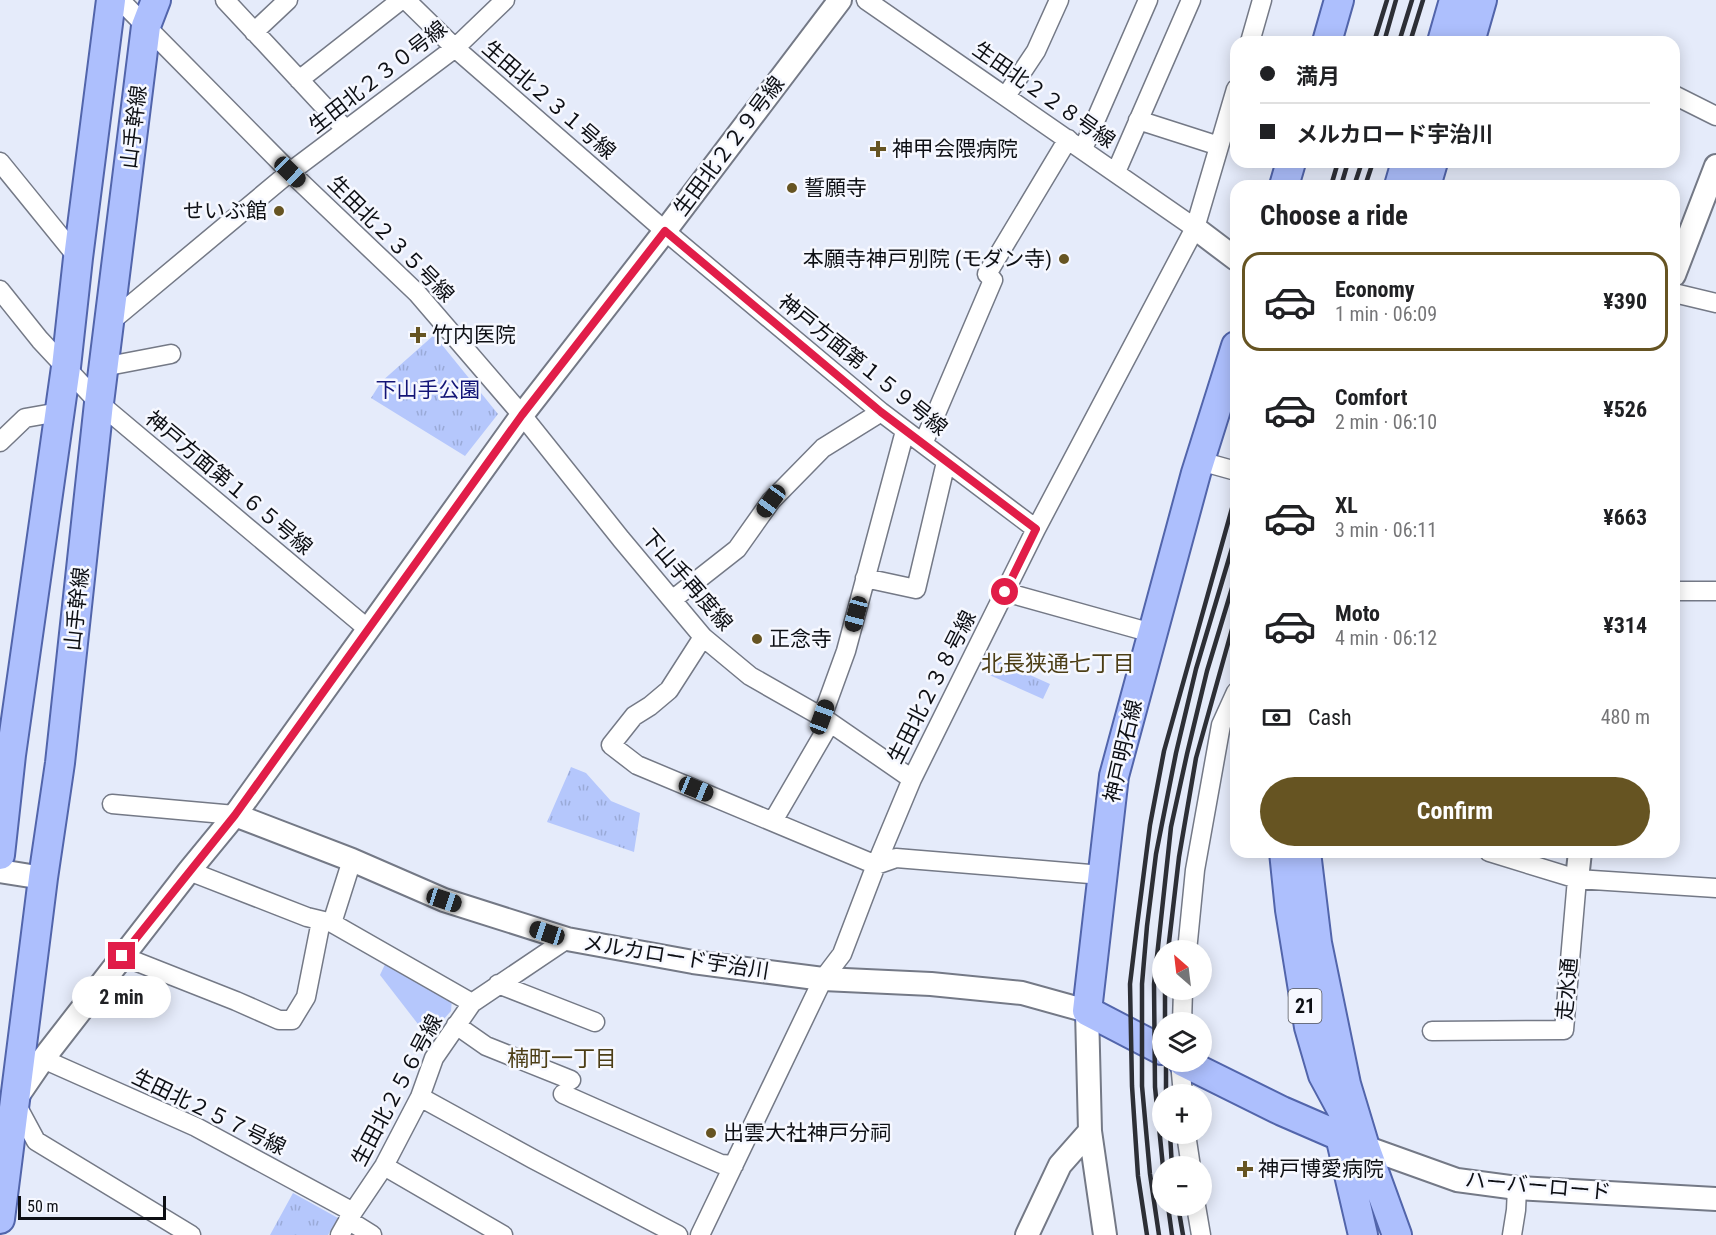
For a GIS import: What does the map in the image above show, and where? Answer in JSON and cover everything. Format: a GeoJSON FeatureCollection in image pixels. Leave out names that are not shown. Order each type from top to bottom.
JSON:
{"type":"FeatureCollection","features":[{"type":"Feature","properties":{"kind":"main road","name":"山手幹線"},"geometry":{"type":"LineString","coordinates":[[0,858],[8,748],[66,367],[111,0]]}},
{"type":"Feature","properties":{"kind":"main road"},"geometry":{"type":"LineString","coordinates":[[1444,36],[1454,0]]}},
{"type":"Feature","properties":{"kind":"main road"},"geometry":{"type":"LineString","coordinates":[[1472,36],[1482,0]]}},
{"type":"Feature","properties":{"kind":"main road"},"geometry":{"type":"LineString","coordinates":[[1328,36],[1335,2]]}},
{"type":"Feature","properties":{"kind":"main road","name":"山手幹線"},"geometry":{"type":"LineString","coordinates":[[0,1220],[7,1108],[60,763],[103,367],[151,13]]}},
{"type":"Feature","properties":{"kind":"main road","name":"神戸明石線"},"geometry":{"type":"LineString","coordinates":[[1087,1011],[1114,776],[1200,461],[1230,365]]}},
{"type":"Feature","properties":{"kind":"main road","name":"21"},"geometry":{"type":"LineString","coordinates":[[1285,858],[1290,910],[1315,1052],[1353,1142],[1397,1235]]}},
{"type":"Feature","properties":{"kind":"main road","name":"21"},"geometry":{"type":"LineString","coordinates":[[1307,858],[1317,943],[1346,1083],[1363,1235]]}},
{"type":"Feature","properties":{"kind":"main road"},"geometry":{"type":"LineString","coordinates":[[1087,1011],[1152,1045]]}},
{"type":"Feature","properties":{"kind":"main road"},"geometry":{"type":"LineString","coordinates":[[1202,1072],[1282,1111],[1353,1142]]}},
{"type":"Feature","properties":{"kind":"street","name":"生田北２３５号線"},"geometry":{"type":"LineString","coordinates":[[120,0],[151,13],[290,172],[417,292],[522,415]]}},
{"type":"Feature","properties":{"kind":"street"},"geometry":{"type":"LineString","coordinates":[[225,0],[346,130]]}},
{"type":"Feature","properties":{"kind":"street"},"geometry":{"type":"LineString","coordinates":[[254,32],[288,0]]}},
{"type":"Feature","properties":{"kind":"street"},"geometry":{"type":"LineString","coordinates":[[299,80],[401,0]]}},
{"type":"Feature","properties":{"kind":"street","name":"生田北２３１号線"},"geometry":{"type":"LineString","coordinates":[[406,0],[455,48],[665,231]]}},
{"type":"Feature","properties":{"kind":"street","name":"生田北２３０号線"},"geometry":{"type":"LineString","coordinates":[[109,323],[290,172],[455,48],[505,0]]}},
{"type":"Feature","properties":{"kind":"street","name":"生田北２２９号線"},"geometry":{"type":"LineString","coordinates":[[235,815],[522,415],[840,0]]}},
{"type":"Feature","properties":{"kind":"street","name":"生田北２２８号線"},"geometry":{"type":"LineString","coordinates":[[866,0],[1195,228]]}},
{"type":"Feature","properties":{"kind":"street"},"geometry":{"type":"LineString","coordinates":[[1006,96],[1036,51],[1059,0]]}},
{"type":"Feature","properties":{"kind":"street"},"geometry":{"type":"LineString","coordinates":[[922,444],[993,280],[987,274],[1075,144],[1148,0]]}},
{"type":"Feature","properties":{"kind":"street"},"geometry":{"type":"LineString","coordinates":[[1116,172],[1191,0]]}},
{"type":"Feature","properties":{"kind":"street"},"geometry":{"type":"LineString","coordinates":[[1252,36],[1262,0]]}},
{"type":"Feature","properties":{"kind":"street"},"geometry":{"type":"LineString","coordinates":[[1680,98],[1716,116]]}},
{"type":"Feature","properties":{"kind":"street","name":"生田北２３８号線"},"geometry":{"type":"LineString","coordinates":[[700,1235],[823,979],[842,954],[912,779],[1036,529],[1195,228],[1230,109]]}},
{"type":"Feature","properties":{"kind":"street"},"geometry":{"type":"LineString","coordinates":[[1138,120],[1219,146]]}},
{"type":"Feature","properties":{"kind":"street"},"geometry":{"type":"LineString","coordinates":[[0,162],[78,258]]}},
{"type":"Feature","properties":{"kind":"street"},"geometry":{"type":"LineString","coordinates":[[1680,259],[1716,166]]}},
{"type":"Feature","properties":{"kind":"street"},"geometry":{"type":"LineString","coordinates":[[1195,228],[1230,255]]}},
{"type":"Feature","properties":{"kind":"street","name":"神戸方面第１５９号線"},"geometry":{"type":"LineString","coordinates":[[665,231],[881,412],[1036,529]]}},
{"type":"Feature","properties":{"kind":"street","name":"神戸方面第１６５号線"},"geometry":{"type":"LineString","coordinates":[[0,290],[40,340],[99,403],[368,629]]}},
{"type":"Feature","properties":{"kind":"street"},"geometry":{"type":"LineString","coordinates":[[1680,294],[1716,303]]}},
{"type":"Feature","properties":{"kind":"street"},"geometry":{"type":"LineString","coordinates":[[103,367],[171,354]]}},
{"type":"Feature","properties":{"kind":"street"},"geometry":{"type":"LineString","coordinates":[[0,442],[25,418],[59,412]]}},
{"type":"Feature","properties":{"kind":"street"},"geometry":{"type":"LineString","coordinates":[[672,600],[737,549],[771,501],[823,448],[881,412]]}},
{"type":"Feature","properties":{"kind":"street","name":"下山手再度線"},"geometry":{"type":"LineString","coordinates":[[522,415],[703,637],[750,676],[826,720],[912,779]]}},
{"type":"Feature","properties":{"kind":"street"},"geometry":{"type":"LineString","coordinates":[[773,821],[826,720],[905,431]]}},
{"type":"Feature","properties":{"kind":"street"},"geometry":{"type":"LineString","coordinates":[[1200,461],[1230,469]]}},
{"type":"Feature","properties":{"kind":"street"},"geometry":{"type":"LineString","coordinates":[[865,578],[916,589],[946,462]]}},
{"type":"Feature","properties":{"kind":"street"},"geometry":{"type":"LineString","coordinates":[[1680,591],[1716,591]]}},
{"type":"Feature","properties":{"kind":"street"},"geometry":{"type":"LineString","coordinates":[[1005,592],[1152,633]]}},
{"type":"Feature","properties":{"kind":"street"},"geometry":{"type":"LineString","coordinates":[[703,637],[669,690],[650,706],[633,716],[611,745],[637,765],[876,865],[896,858],[1102,875]]}},
{"type":"Feature","properties":{"kind":"street"},"geometry":{"type":"LineString","coordinates":[[1188,940],[1195,870],[1221,725],[1230,705]]}},
{"type":"Feature","properties":{"kind":"street"},"geometry":{"type":"LineString","coordinates":[[111,804],[235,815]]}},
{"type":"Feature","properties":{"kind":"street"},"geometry":{"type":"LineString","coordinates":[[191,1235],[36,1141],[7,1108],[122,956],[235,815]]}},
{"type":"Feature","properties":{"kind":"street","name":"メルカロード宇治川"},"geometry":{"type":"LineString","coordinates":[[235,815],[352,860],[444,900],[567,939],[693,962],[823,979],[931,984],[1022,993],[1087,1011]]}},
{"type":"Feature","properties":{"kind":"street"},"geometry":{"type":"LineString","coordinates":[[0,858],[45,867]]}},
{"type":"Feature","properties":{"kind":"street"},"geometry":{"type":"LineString","coordinates":[[1509,858],[1577,879],[1716,888]]}},
{"type":"Feature","properties":{"kind":"street","name":"走水通"},"geometry":{"type":"LineString","coordinates":[[1432,1031],[1564,1030],[1579,858]]}},
{"type":"Feature","properties":{"kind":"street"},"geometry":{"type":"LineString","coordinates":[[122,956],[279,1020],[292,1020],[306,997],[326,922],[352,860]]}},
{"type":"Feature","properties":{"kind":"street"},"geometry":{"type":"LineString","coordinates":[[189,871],[307,917],[326,922],[472,1003]]}},
{"type":"Feature","properties":{"kind":"street","name":"生田北２５６号線"},"geometry":{"type":"LineString","coordinates":[[347,1222],[384,1166],[420,1097],[434,1058],[472,1003],[567,939]]}},
{"type":"Feature","properties":{"kind":"street"},"geometry":{"type":"LineString","coordinates":[[498,984],[595,1022]]}},
{"type":"Feature","properties":{"kind":"street"},"geometry":{"type":"LineString","coordinates":[[1087,1011],[1090,1131],[1106,1235]]}},
{"type":"Feature","properties":{"kind":"street"},"geometry":{"type":"LineString","coordinates":[[456,1025],[486,1046],[567,1087],[721,1164],[734,1165]]}},
{"type":"Feature","properties":{"kind":"street","name":"生田北２５７号線"},"geometry":{"type":"LineString","coordinates":[[43,1059],[196,1127],[347,1222],[372,1235]]}},
{"type":"Feature","properties":{"kind":"street"},"geometry":{"type":"LineString","coordinates":[[420,1097],[678,1235]]}},
{"type":"Feature","properties":{"kind":"street"},"geometry":{"type":"LineString","coordinates":[[1027,1235],[1060,1165],[1090,1131]]}},
{"type":"Feature","properties":{"kind":"street","name":"ハーバーロード"},"geometry":{"type":"LineString","coordinates":[[1353,1142],[1457,1180],[1517,1188],[1716,1199]]}},
{"type":"Feature","properties":{"kind":"street"},"geometry":{"type":"LineString","coordinates":[[384,1166],[503,1235]]}},
{"type":"Feature","properties":{"kind":"street"},"geometry":{"type":"LineString","coordinates":[[1512,1235],[1517,1188]]}},
{"type":"Feature","properties":{"kind":"street"},"geometry":{"type":"LineString","coordinates":[[1198,1216],[1201,1235]]}},
{"type":"Feature","properties":{"kind":"green space","name":"下山手公園"},"geometry":{"type":"Polygon","coordinates":[[[434,335],[498,414],[465,456],[371,398],[381,382],[434,335]]]}},
{"type":"Feature","properties":{"kind":"green space"},"geometry":{"type":"Polygon","coordinates":[[[992,658],[1050,684],[1043,699],[985,673],[992,658]]]}},
{"type":"Feature","properties":{"kind":"green space"},"geometry":{"type":"Polygon","coordinates":[[[571,767],[586,773],[611,801],[640,813],[634,852],[547,822],[571,767]]]}},
{"type":"Feature","properties":{"kind":"green space"},"geometry":{"type":"Polygon","coordinates":[[[387,960],[452,999],[451,1011],[428,1037],[380,975],[387,960]]]}},
{"type":"Feature","properties":{"kind":"green space"},"geometry":{"type":"Polygon","coordinates":[[[293,1193],[338,1218],[328,1235],[270,1235],[293,1193]]]}},
{"type":"Feature","properties":{"kind":"railway"},"geometry":{"type":"LineString","coordinates":[[1376,36],[1387,0]]}},
{"type":"Feature","properties":{"kind":"railway"},"geometry":{"type":"LineString","coordinates":[[1386,36],[1396,0]]}},
{"type":"Feature","properties":{"kind":"railway"},"geometry":{"type":"LineString","coordinates":[[1401,36],[1412,0]]}},
{"type":"Feature","properties":{"kind":"railway"},"geometry":{"type":"LineString","coordinates":[[1412,36],[1423,0]]}},
{"type":"Feature","properties":{"kind":"railway"},"geometry":{"type":"LineString","coordinates":[[1333,180],[1336,168]]}},
{"type":"Feature","properties":{"kind":"railway"},"geometry":{"type":"LineString","coordinates":[[1343,180],[1346,168]]}},
{"type":"Feature","properties":{"kind":"railway"},"geometry":{"type":"LineString","coordinates":[[1356,180],[1360,168]]}},
{"type":"Feature","properties":{"kind":"railway"},"geometry":{"type":"LineString","coordinates":[[1367,180],[1371,168]]}},
{"type":"Feature","properties":{"kind":"railway"},"geometry":{"type":"LineString","coordinates":[[1147,1235],[1138,1176],[1132,1086],[1130,984],[1150,825],[1164,751],[1230,515]]}},
{"type":"Feature","properties":{"kind":"railway"},"geometry":{"type":"LineString","coordinates":[[1159,1235],[1150,1174],[1142,1086],[1142,984],[1147,926],[1156,854],[1176,753],[1196,669],[1230,555]]}},
{"type":"Feature","properties":{"kind":"railway"},"geometry":{"type":"LineString","coordinates":[[1162,1156],[1155,1087],[1154,984],[1171,827],[1207,671],[1230,595]]}},
{"type":"Feature","properties":{"kind":"railway"},"geometry":{"type":"LineString","coordinates":[[1169,940],[1179,857],[1196,758],[1230,636]]}},
{"type":"Feature","properties":{"kind":"railway"},"geometry":{"type":"LineString","coordinates":[[1165,1000],[1165,1012]]}},
{"type":"Feature","properties":{"kind":"railway"},"geometry":{"type":"LineString","coordinates":[[1166,1072],[1166,1084]]}},
{"type":"Feature","properties":{"kind":"railway"},"geometry":{"type":"LineString","coordinates":[[1171,1144],[1171,1156]]}},
{"type":"Feature","properties":{"kind":"railway"},"geometry":{"type":"LineString","coordinates":[[1169,1216],[1172,1235]]}},
{"type":"Feature","properties":{"kind":"railway"},"geometry":{"type":"LineString","coordinates":[[1180,1216],[1183,1235]]}},
{"type":"Feature","properties":{"kind":"place","name":"神甲会隈病院"},"geometry":{"type":"Point","coordinates":[878,149]}},
{"type":"Feature","properties":{"kind":"place","name":"誓願寺"},"geometry":{"type":"Point","coordinates":[792,188]}},
{"type":"Feature","properties":{"kind":"place","name":"せいぶ館"},"geometry":{"type":"Point","coordinates":[279,211]}},
{"type":"Feature","properties":{"kind":"place","name":"本願寺神戸別院 (モダン寺)"},"geometry":{"type":"Point","coordinates":[1064,259]}},
{"type":"Feature","properties":{"kind":"place","name":"竹内医院"},"geometry":{"type":"Point","coordinates":[418,335]}},
{"type":"Feature","properties":{"kind":"place","name":"正念寺"},"geometry":{"type":"Point","coordinates":[757,639]}},
{"type":"Feature","properties":{"kind":"place","name":"出雲大社神戸分祠"},"geometry":{"type":"Point","coordinates":[711,1133]}},
{"type":"Feature","properties":{"kind":"place","name":"神戸博愛病院"},"geometry":{"type":"Point","coordinates":[1245,1169]}},
{"type":"Feature","properties":{"kind":"district","name":"北長狭通七丁目"},"geometry":{"type":"Point","coordinates":[1058,663]}},
{"type":"Feature","properties":{"kind":"district","name":"楠町一丁目"},"geometry":{"type":"Point","coordinates":[562,1058]}},
{"type":"Feature","properties":{"kind":"route"},"geometry":{"type":"LineString","coordinates":[[122,956],[235,815],[522,415],[665,231],[881,412],[1036,529],[1005,592]]}}]}
